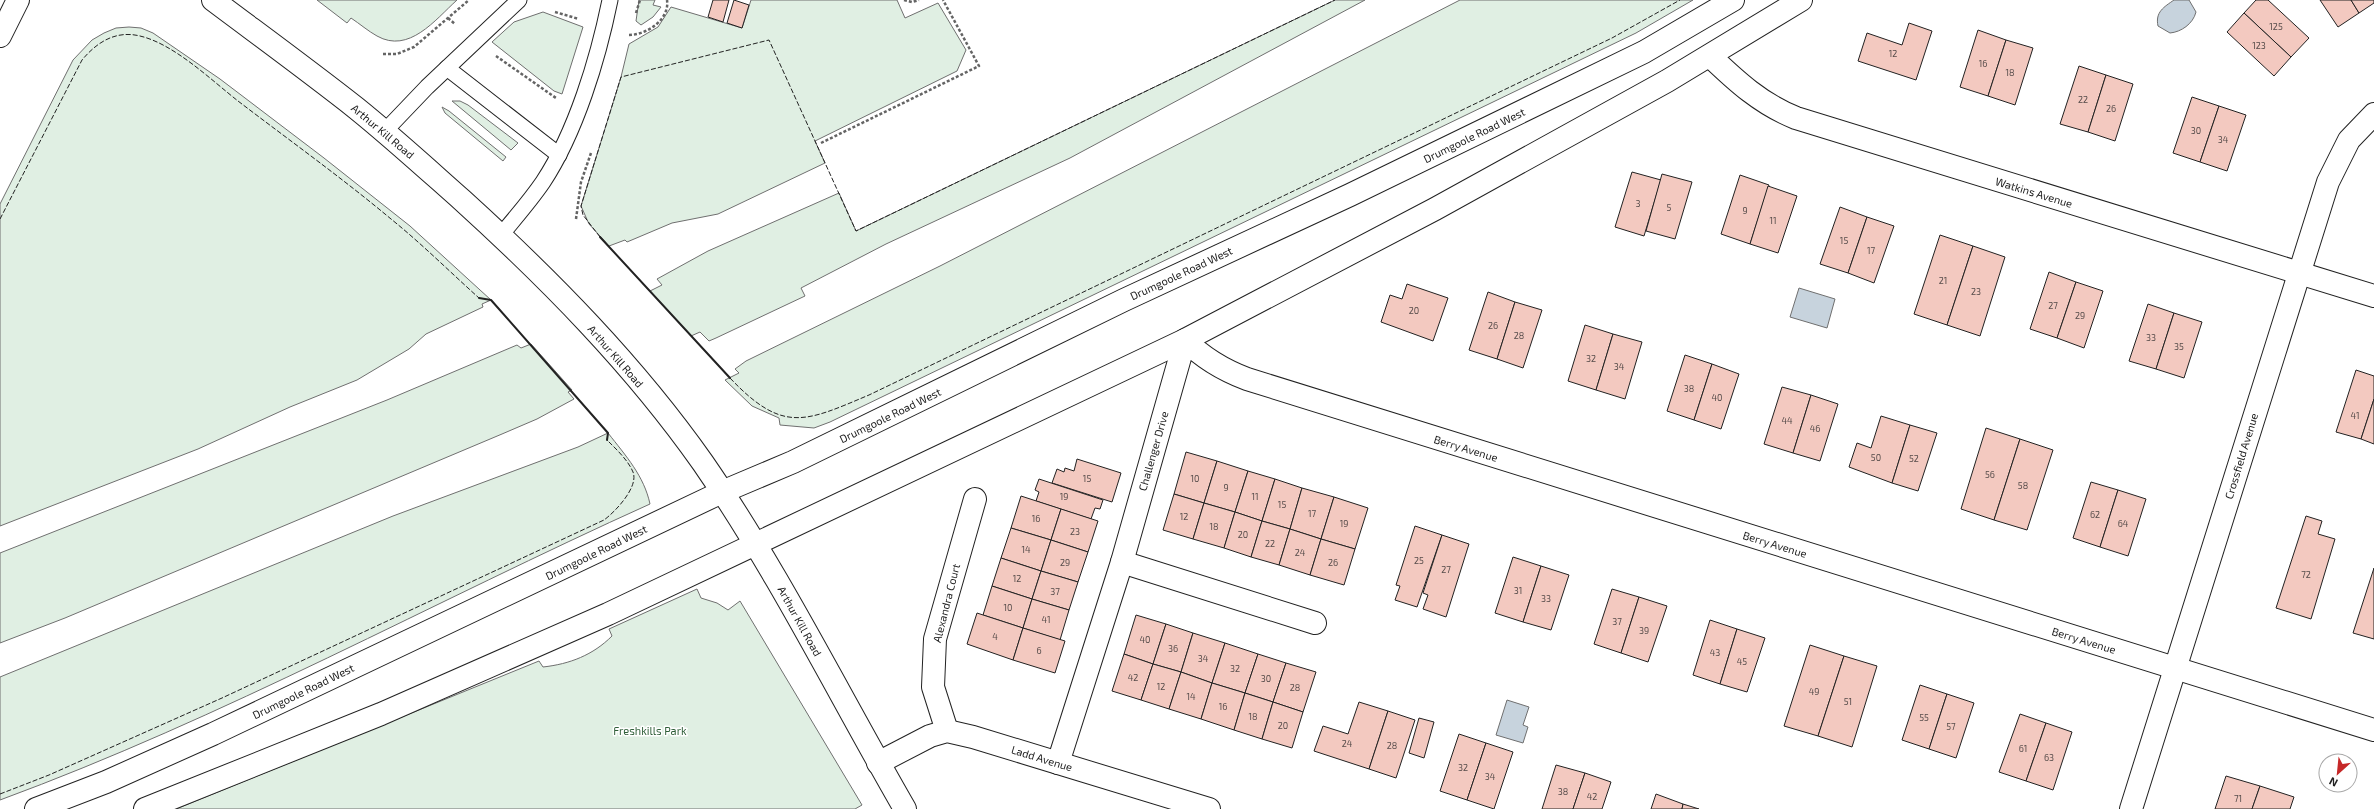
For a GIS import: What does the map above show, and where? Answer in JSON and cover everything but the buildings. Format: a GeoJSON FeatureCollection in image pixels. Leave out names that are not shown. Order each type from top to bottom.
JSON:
{"type":"FeatureCollection","features":[{"type":"Feature","properties":{"kind":"street"},"geometry":{"type":"LineString","coordinates":[[0,36],[18,0]]}},
{"type":"Feature","properties":{"kind":"street","name":"Arthur Kill Road"},"geometry":{"type":"LineString","coordinates":[[213,0],[384,132],[501,235],[569,302],[632,372],[683,436],[755,542],[786,594],[878,763],[905,809]]}},
{"type":"Feature","properties":{"kind":"street","name":"Drumgoole Road West"},"geometry":{"type":"LineString","coordinates":[[36,809],[106,782],[213,734],[722,492],[793,462],[1124,300],[1350,194],[1644,52],[1733,0]]}},
{"type":"Feature","properties":{"kind":"street"},"geometry":{"type":"LineString","coordinates":[[145,809],[381,714],[608,614],[755,542],[1185,340],[1435,210],[1710,56],[1801,0]]}},
{"type":"Feature","properties":{"kind":"street","name":"Watkins Avenue"},"geometry":{"type":"LineString","coordinates":[[1710,56],[1746,90],[1778,111],[1796,118],[2374,296]]}},
{"type":"Feature","properties":{"kind":"street","name":"Crossfield Avenue"},"geometry":{"type":"LineString","coordinates":[[2131,809],[2298,273],[2328,182],[2349,140],[2374,114]]}},
{"type":"Feature","properties":{"kind":"street","name":"Challenger Drive"},"geometry":{"type":"LineString","coordinates":[[1058,763],[1122,562],[1185,340]]}},
{"type":"Feature","properties":{"kind":"street","name":"Berry Avenue"},"geometry":{"type":"LineString","coordinates":[[1185,340],[1195,350],[1219,366],[1246,379],[2374,730]]}},
{"type":"Feature","properties":{"kind":"street","name":"Alexandra Court"},"geometry":{"type":"LineString","coordinates":[[947,731],[933,687],[935,639],[974,499]]}},
{"type":"Feature","properties":{"kind":"street"},"geometry":{"type":"LineString","coordinates":[[1122,562],[1315,623]]}},
{"type":"Feature","properties":{"kind":"street"},"geometry":{"type":"LineString","coordinates":[[878,763],[917,742],[947,731]]}},
{"type":"Feature","properties":{"kind":"street","name":"Ladd Avenue"},"geometry":{"type":"LineString","coordinates":[[947,731],[973,736],[1209,809]]}},
{"type":"Feature","properties":{"kind":"lane"},"geometry":{"type":"LineString","coordinates":[[384,132],[447,68],[519,0]]}},
{"type":"Feature","properties":{"kind":"lane"},"geometry":{"type":"LineString","coordinates":[[501,235],[543,182],[559,155],[579,108],[605,27],[610,0]]}},
{"type":"Feature","properties":{"kind":"lane"},"geometry":{"type":"LineString","coordinates":[[447,68],[559,155]]}},
{"type":"Feature","properties":{"kind":"path"},"geometry":{"type":"LineString","coordinates":[[383,54],[397,54],[414,47],[468,0]]}},
{"type":"Feature","properties":{"kind":"path"},"geometry":{"type":"LineString","coordinates":[[629,34],[636,35],[656,24],[664,13],[667,0]]}},
{"type":"Feature","properties":{"kind":"path"},"geometry":{"type":"LineString","coordinates":[[904,0],[912,2],[919,0]]}},
{"type":"Feature","properties":{"kind":"path"},"geometry":{"type":"LineString","coordinates":[[821,143],[979,66],[943,0]]}},
{"type":"Feature","properties":{"kind":"path"},"geometry":{"type":"LineString","coordinates":[[555,12],[586,21]]}},
{"type":"Feature","properties":{"kind":"path"},"geometry":{"type":"LineString","coordinates":[[491,52],[561,102]]}},
{"type":"Feature","properties":{"kind":"green space"},"geometry":{"type":"Polygon","coordinates":[[[317,0],[457,0],[421,32],[411,38],[400,41],[389,40],[377,36],[351,18],[347,23],[317,0]]]}},
{"type":"Feature","properties":{"kind":"green space"},"geometry":{"type":"Polygon","coordinates":[[[639,0],[655,0],[653,5],[661,7],[653,17],[641,25],[636,21],[639,0]]]}},
{"type":"Feature","properties":{"kind":"green space"},"geometry":{"type":"Polygon","coordinates":[[[751,0],[897,0],[905,18],[938,3],[966,50],[957,71],[815,141],[825,163],[718,214],[672,223],[627,242],[625,240],[609,246],[589,224],[581,206],[621,77],[629,44],[658,27],[671,7],[742,28],[751,0]]]}},
{"type":"Feature","properties":{"kind":"green space"},"geometry":{"type":"Polygon","coordinates":[[[1335,0],[1365,0],[1070,158],[886,244],[801,288],[805,296],[709,341],[700,332],[691,336],[650,291],[662,285],[657,279],[708,251],[839,193],[856,231],[1335,0]]]}},
{"type":"Feature","properties":{"kind":"green space"},"geometry":{"type":"Polygon","coordinates":[[[1460,0],[1693,0],[1636,33],[830,422],[814,428],[780,425],[779,418],[752,406],[725,380],[739,373],[735,369],[746,361],[940,266],[1460,0]]]}},
{"type":"Feature","properties":{"kind":"green space"},"geometry":{"type":"Polygon","coordinates":[[[543,12],[583,27],[562,94],[554,91],[492,42],[514,22],[543,12]]]}},
{"type":"Feature","properties":{"kind":"green space"},"geometry":{"type":"Polygon","coordinates":[[[116,28],[141,28],[153,33],[220,79],[410,226],[491,300],[482,304],[483,307],[426,334],[409,349],[357,380],[290,407],[198,449],[0,526],[0,204],[73,60],[92,40],[116,28]]]}},
{"type":"Feature","properties":{"kind":"green space"},"geometry":{"type":"Polygon","coordinates":[[[452,101],[460,101],[468,105],[518,143],[511,150],[452,101]]]}},
{"type":"Feature","properties":{"kind":"green space"},"geometry":{"type":"Polygon","coordinates":[[[442,107],[506,157],[503,161],[445,113],[442,107]]]}},
{"type":"Feature","properties":{"kind":"green space"},"geometry":{"type":"Polygon","coordinates":[[[531,344],[572,390],[568,392],[574,399],[537,419],[502,434],[65,618],[0,643],[0,553],[387,400],[517,345],[521,348],[531,344]]]}},
{"type":"Feature","properties":{"kind":"green space"},"geometry":{"type":"Polygon","coordinates":[[[608,433],[628,458],[639,475],[650,504],[569,541],[327,658],[165,733],[83,768],[0,800],[0,677],[393,516],[578,447],[608,433]]]}},
{"type":"Feature","properties":{"kind":"green space","name":"Freshkills Park"},"geometry":{"type":"Polygon","coordinates":[[[697,589],[701,598],[717,603],[728,610],[740,601],[862,805],[855,809],[176,809],[539,661],[543,667],[562,664],[580,658],[605,643],[612,636],[609,629],[697,589]]]}},
{"type":"Feature","properties":{"kind":"shaded area"},"geometry":{"type":"Polygon","coordinates":[[[2174,0],[2189,0],[2196,12],[2186,27],[2170,33],[2158,26],[2157,21],[2161,10],[2174,0]]]}},
{"type":"Feature","properties":{"kind":"shaded area"},"geometry":{"type":"Polygon","coordinates":[[[1799,288],[1835,299],[1827,328],[1790,317],[1799,288]]]}},
{"type":"Feature","properties":{"kind":"shaded area"},"geometry":{"type":"Polygon","coordinates":[[[1507,700],[1529,707],[1523,725],[1528,727],[1523,743],[1496,735],[1507,700]]]}},
{"type":"Feature","properties":{"kind":"fence"},"geometry":{"type":"LineString","coordinates":[[600,237],[583,215],[581,206],[621,77],[769,40],[856,231],[1335,0]]}},
{"type":"Feature","properties":{"kind":"fence"},"geometry":{"type":"LineString","coordinates":[[730,378],[749,396],[765,408],[780,415],[795,418],[828,412],[869,395],[1612,38],[1680,0]]}},
{"type":"Feature","properties":{"kind":"fence"},"geometry":{"type":"LineString","coordinates":[[0,219],[82,60],[94,48],[115,36],[140,36],[153,40],[179,54],[238,101],[335,174],[425,248],[479,298]]}},
{"type":"Feature","properties":{"kind":"fence"},"geometry":{"type":"LineString","coordinates":[[0,794],[49,775],[222,698],[604,520],[625,499],[633,485],[634,478],[633,472],[628,463],[607,440]]}},
{"type":"Feature","properties":{"kind":"wall"},"geometry":{"type":"LineString","coordinates":[[600,237],[730,378]]}},
{"type":"Feature","properties":{"kind":"wall"},"geometry":{"type":"LineString","coordinates":[[479,298],[491,300],[608,433],[607,440]]}}]}
